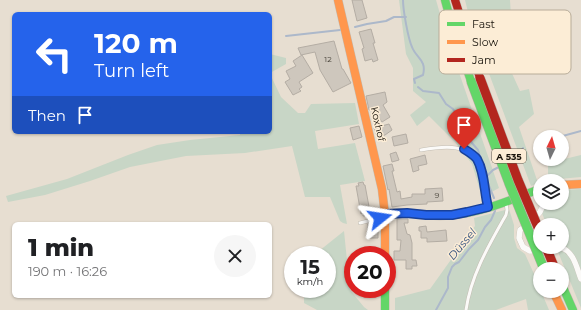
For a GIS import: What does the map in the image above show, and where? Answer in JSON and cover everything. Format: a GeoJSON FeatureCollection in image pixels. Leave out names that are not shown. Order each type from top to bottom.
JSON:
{"type":"FeatureCollection","features":[{"type":"Feature","properties":{"kind":"main road","name":"Koxhof"},"geometry":{"type":"LineString","coordinates":[[338,0],[382,189],[385,215],[385,246]]}},
{"type":"Feature","properties":{"kind":"main road","name":"A 535"},"geometry":{"type":"LineString","coordinates":[[445,0],[448,10]]}},
{"type":"Feature","properties":{"kind":"main road","name":"A 535"},"geometry":{"type":"LineString","coordinates":[[455,0],[458,10]]}},
{"type":"Feature","properties":{"kind":"main road","name":"A 535"},"geometry":{"type":"LineString","coordinates":[[469,74],[506,175],[541,262]]}},
{"type":"Feature","properties":{"kind":"main road","name":"A 535"},"geometry":{"type":"LineString","coordinates":[[479,74],[518,180],[534,218]]}},
{"type":"Feature","properties":{"kind":"main road"},"geometry":{"type":"LineString","coordinates":[[569,185],[581,184]]}},
{"type":"Feature","properties":{"kind":"main road"},"geometry":{"type":"LineString","coordinates":[[385,215],[407,213],[452,215],[488,207],[533,191]]}},
{"type":"Feature","properties":{"kind":"main road"},"geometry":{"type":"LineString","coordinates":[[385,298],[385,310]]}},
{"type":"Feature","properties":{"kind":"main road"},"geometry":{"type":"LineString","coordinates":[[557,298],[562,310]]}},
{"type":"Feature","properties":{"kind":"main road"},"geometry":{"type":"LineString","coordinates":[[568,298],[573,310]]}},
{"type":"Feature","properties":{"kind":"street"},"geometry":{"type":"LineString","coordinates":[[541,210],[540,213],[520,230],[519,238],[523,247],[530,251],[562,248],[572,257],[581,279]]}},
{"type":"Feature","properties":{"kind":"lane"},"geometry":{"type":"LineString","coordinates":[[420,150],[452,147],[464,149],[472,154],[477,159],[481,170],[488,207]]}},
{"type":"Feature","properties":{"kind":"lane"},"geometry":{"type":"LineString","coordinates":[[466,310],[479,266],[506,215],[506,201]]}},
{"type":"Feature","properties":{"kind":"lane"},"geometry":{"type":"LineString","coordinates":[[360,223],[380,218],[385,215]]}},
{"type":"Feature","properties":{"kind":"green space"},"geometry":{"type":"Polygon","coordinates":[[[399,0],[436,0],[439,10],[439,74],[460,74],[499,188],[482,197],[472,164],[455,142],[429,116],[417,126],[410,115],[426,102],[413,91],[413,68],[406,54],[399,0]]]}},
{"type":"Feature","properties":{"kind":"green space"},"geometry":{"type":"Polygon","coordinates":[[[465,0],[510,0],[511,10],[468,10],[465,0]]]}},
{"type":"Feature","properties":{"kind":"green space"},"geometry":{"type":"Polygon","coordinates":[[[272,54],[286,58],[286,64],[272,72],[272,54]]]}},
{"type":"Feature","properties":{"kind":"green space"},"geometry":{"type":"Polygon","coordinates":[[[489,74],[512,74],[520,91],[529,89],[534,114],[519,127],[535,174],[533,174],[533,185],[531,186],[489,74]]]}},
{"type":"Feature","properties":{"kind":"green space"},"geometry":{"type":"Polygon","coordinates":[[[272,78],[281,97],[298,113],[305,113],[311,104],[355,103],[359,124],[315,131],[318,149],[355,143],[365,181],[340,185],[347,224],[340,221],[330,197],[305,197],[292,146],[245,153],[186,156],[130,167],[45,195],[8,202],[6,196],[67,179],[157,145],[240,135],[272,134],[272,78]]]}},
{"type":"Feature","properties":{"kind":"green space"},"geometry":{"type":"Polygon","coordinates":[[[581,155],[581,177],[569,178],[569,174],[548,174],[548,166],[569,166],[569,158],[581,155]]]}},
{"type":"Feature","properties":{"kind":"green space"},"geometry":{"type":"Polygon","coordinates":[[[581,189],[581,273],[577,260],[570,250],[581,283],[581,308],[569,279],[569,262],[562,262],[559,254],[569,254],[569,218],[544,218],[540,210],[569,210],[569,190],[581,189]]]}},
{"type":"Feature","properties":{"kind":"green space"},"geometry":{"type":"Polygon","coordinates":[[[509,209],[514,225],[514,238],[517,248],[525,254],[533,272],[533,298],[544,298],[549,310],[528,310],[526,299],[496,310],[395,310],[395,298],[430,289],[475,226],[474,218],[509,209]]]}},
{"type":"Feature","properties":{"kind":"green space"},"geometry":{"type":"Polygon","coordinates":[[[344,231],[346,246],[344,246],[344,298],[357,298],[368,310],[317,310],[304,303],[304,298],[336,298],[336,246],[325,246],[344,231]]]}},
{"type":"Feature","properties":{"kind":"building"},"geometry":{"type":"Polygon","coordinates":[[[352,0],[362,0],[367,18],[357,21],[352,0]]]}},
{"type":"Feature","properties":{"kind":"building"},"geometry":{"type":"Polygon","coordinates":[[[371,29],[378,60],[373,62],[372,59],[365,61],[362,49],[364,48],[359,32],[371,29]]]}},
{"type":"Feature","properties":{"kind":"building"},"geometry":{"type":"Polygon","coordinates":[[[334,41],[342,69],[351,83],[333,92],[320,70],[315,52],[301,55],[298,48],[334,41]]]}},
{"type":"Feature","properties":{"kind":"building"},"geometry":{"type":"Polygon","coordinates":[[[302,55],[313,73],[299,82],[302,87],[299,89],[301,91],[293,95],[285,82],[290,79],[286,71],[296,66],[293,61],[302,55]]]}},
{"type":"Feature","properties":{"kind":"building"},"geometry":{"type":"Polygon","coordinates":[[[385,92],[387,102],[383,105],[390,117],[382,122],[373,109],[369,110],[366,96],[385,92]]]}},
{"type":"Feature","properties":{"kind":"building"},"geometry":{"type":"Polygon","coordinates":[[[389,124],[392,130],[385,135],[377,137],[374,128],[389,124]]]}},
{"type":"Feature","properties":{"kind":"building"},"geometry":{"type":"Polygon","coordinates":[[[359,126],[362,137],[353,140],[350,128],[359,126]]]}},
{"type":"Feature","properties":{"kind":"building"},"geometry":{"type":"Polygon","coordinates":[[[406,134],[408,143],[394,146],[392,137],[406,134]]]}},
{"type":"Feature","properties":{"kind":"building"},"geometry":{"type":"Polygon","coordinates":[[[396,152],[399,160],[392,162],[390,154],[396,152]]]}},
{"type":"Feature","properties":{"kind":"building"},"geometry":{"type":"Polygon","coordinates":[[[425,155],[427,164],[418,166],[419,170],[413,172],[410,159],[425,155]]]}},
{"type":"Feature","properties":{"kind":"building"},"geometry":{"type":"Polygon","coordinates":[[[392,164],[394,171],[392,171],[397,192],[400,191],[401,199],[412,197],[412,194],[425,194],[425,189],[442,188],[443,201],[392,207],[383,166],[392,164]]]}},
{"type":"Feature","properties":{"kind":"building"},"geometry":{"type":"Polygon","coordinates":[[[363,182],[365,185],[370,212],[368,212],[368,215],[363,216],[363,213],[361,214],[356,186],[359,186],[358,183],[363,182]]]}},
{"type":"Feature","properties":{"kind":"building"},"geometry":{"type":"Polygon","coordinates":[[[397,219],[408,219],[408,223],[404,223],[407,234],[410,235],[412,243],[412,260],[416,260],[417,266],[412,266],[412,269],[406,269],[406,260],[396,260],[396,251],[400,251],[401,240],[397,240],[397,219]]]}},
{"type":"Feature","properties":{"kind":"building"},"geometry":{"type":"Polygon","coordinates":[[[368,224],[378,225],[378,238],[367,238],[368,224]]]}},
{"type":"Feature","properties":{"kind":"building"},"geometry":{"type":"Polygon","coordinates":[[[426,226],[427,232],[446,230],[447,241],[427,242],[427,238],[421,238],[421,231],[419,231],[419,227],[426,226]]]}},
{"type":"Feature","properties":{"kind":"waterway","name":"Düssel"},"geometry":{"type":"LineString","coordinates":[[403,0],[410,43],[424,66],[423,75],[414,79],[415,83]]}},
{"type":"Feature","properties":{"kind":"waterway"},"geometry":{"type":"LineString","coordinates":[[355,27],[386,21],[394,17],[406,17]]}},
{"type":"Feature","properties":{"kind":"waterway"},"geometry":{"type":"LineString","coordinates":[[286,36],[340,30]]}},
{"type":"Feature","properties":{"kind":"waterway","name":"Düssel"},"geometry":{"type":"LineString","coordinates":[[418,87],[423,91],[439,93],[446,104],[453,109],[472,143],[478,150],[494,198]]}},
{"type":"Feature","properties":{"kind":"waterway"},"geometry":{"type":"LineString","coordinates":[[569,134],[581,131]]}},
{"type":"Feature","properties":{"kind":"waterway"},"geometry":{"type":"LineString","coordinates":[[514,157],[518,155],[523,148]]}},
{"type":"Feature","properties":{"kind":"waterway"},"geometry":{"type":"LineString","coordinates":[[487,176],[499,167]]}},
{"type":"Feature","properties":{"kind":"waterway","name":"Düssel"},"geometry":{"type":"LineString","coordinates":[[436,310],[448,288],[448,277],[452,267],[459,262],[478,240],[495,211]]}},
{"type":"Feature","properties":{"kind":"traffic: fast"},"geometry":{"type":"LineString","coordinates":[[445,0],[448,10]]}},
{"type":"Feature","properties":{"kind":"traffic: fast"},"geometry":{"type":"LineString","coordinates":[[469,74],[471,81]]}},
{"type":"Feature","properties":{"kind":"traffic: fast"},"geometry":{"type":"LineString","coordinates":[[471,81],[509,183],[541,262]]}},
{"type":"Feature","properties":{"kind":"traffic: fast"},"geometry":{"type":"LineString","coordinates":[[385,215],[401,213],[440,216],[463,214],[497,205],[533,192]]}},
{"type":"Feature","properties":{"kind":"traffic: fast"},"geometry":{"type":"LineString","coordinates":[[385,298],[385,310]]}},
{"type":"Feature","properties":{"kind":"traffic: fast"},"geometry":{"type":"LineString","coordinates":[[568,298],[573,310]]}},
{"type":"Feature","properties":{"kind":"traffic: slow"},"geometry":{"type":"LineString","coordinates":[[338,0],[382,189],[385,215],[385,246]]}},
{"type":"Feature","properties":{"kind":"traffic: slow"},"geometry":{"type":"LineString","coordinates":[[569,185],[581,184]]}},
{"type":"Feature","properties":{"kind":"traffic: slow"},"geometry":{"type":"LineString","coordinates":[[556,298],[562,310]]}},
{"type":"Feature","properties":{"kind":"traffic: jam"},"geometry":{"type":"LineString","coordinates":[[455,0],[458,10]]}},
{"type":"Feature","properties":{"kind":"traffic: jam"},"geometry":{"type":"LineString","coordinates":[[479,74],[480,78]]}},
{"type":"Feature","properties":{"kind":"traffic: jam"},"geometry":{"type":"LineString","coordinates":[[480,78],[518,180],[534,218]]}},
{"type":"Feature","properties":{"kind":"traffic: jam"},"geometry":{"type":"LineString","coordinates":[[549,254],[552,262]]}},
{"type":"Feature","properties":{"kind":"route"},"geometry":{"type":"LineString","coordinates":[[380,218],[388,214],[407,213],[452,215],[488,207],[481,170],[477,159],[464,149]]}}]}
